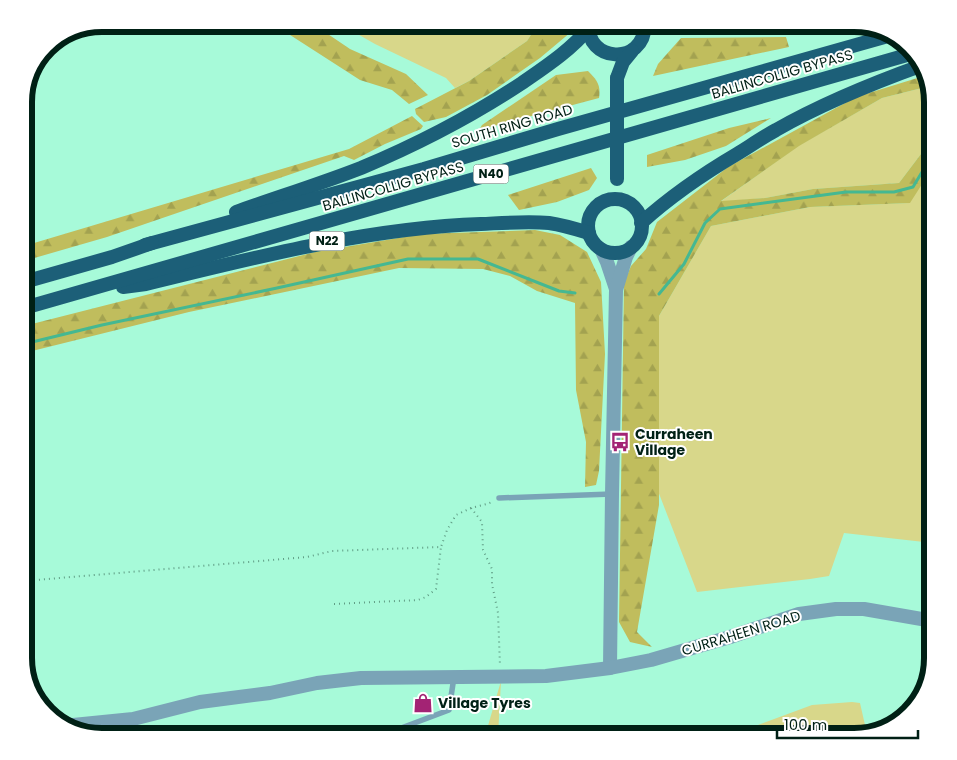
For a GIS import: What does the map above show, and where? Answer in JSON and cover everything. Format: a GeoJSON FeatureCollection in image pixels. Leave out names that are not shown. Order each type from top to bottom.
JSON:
{"type":"FeatureCollection","features":[{"type":"Feature","properties":{"kind":"highway"},"geometry":{"type":"LineString","coordinates":[[33,279],[112,257],[361,168],[422,139],[507,93],[545,67],[577,41],[584,32]]}},
{"type":"Feature","properties":{"kind":"highway"},"geometry":{"type":"LineString","coordinates":[[590,32],[595,44],[609,54],[624,54],[632,51]]}},
{"type":"Feature","properties":{"kind":"highway"},"geometry":{"type":"LineString","coordinates":[[617,78],[623,62],[638,46],[645,32]]}},
{"type":"Feature","properties":{"kind":"highway","name":"SOUTH RING ROAD"},"geometry":{"type":"LineString","coordinates":[[145,245],[424,169],[603,116],[881,38]]}},
{"type":"Feature","properties":{"kind":"highway"},"geometry":{"type":"LineString","coordinates":[[609,54],[614,62],[617,78],[617,179],[622,192],[640,216],[641,223],[641,232],[631,247],[616,252],[609,252],[596,245],[589,233],[588,226],[593,210],[611,193],[617,179]]}},
{"type":"Feature","properties":{"kind":"highway","name":"BALLINCOLLIG BYPASS"},"geometry":{"type":"LineString","coordinates":[[33,306],[906,55]]}},
{"type":"Feature","properties":{"kind":"highway"},"geometry":{"type":"LineString","coordinates":[[641,223],[680,191],[775,130],[840,97],[915,68]]}},
{"type":"Feature","properties":{"kind":"highway"},"geometry":{"type":"LineString","coordinates":[[605,200],[623,200],[631,204]]}},
{"type":"Feature","properties":{"kind":"highway","name":"N22"},"geometry":{"type":"LineString","coordinates":[[68,296],[146,284],[323,242],[404,229],[448,225],[538,223],[557,225],[589,233]]}},
{"type":"Feature","properties":{"kind":"street"},"geometry":{"type":"LineString","coordinates":[[610,668],[616,290],[631,247]]}},
{"type":"Feature","properties":{"kind":"street"},"geometry":{"type":"LineString","coordinates":[[601,249],[616,290]]}},
{"type":"Feature","properties":{"kind":"street","name":"CURRAHEEN ROAD"},"geometry":{"type":"LineString","coordinates":[[82,724],[133,719],[200,702],[270,693],[317,683],[361,678],[546,676],[610,668],[651,660],[799,614],[836,609],[864,609],[924,619]]}},
{"type":"Feature","properties":{"kind":"lane"},"geometry":{"type":"LineString","coordinates":[[499,498],[612,494]]}},
{"type":"Feature","properties":{"kind":"lane"},"geometry":{"type":"LineString","coordinates":[[401,728],[449,710],[454,677]]}},
{"type":"Feature","properties":{"kind":"path"},"geometry":{"type":"LineString","coordinates":[[334,604],[418,600],[426,597],[436,589],[441,547],[456,515],[499,498]]}},
{"type":"Feature","properties":{"kind":"path"},"geometry":{"type":"LineString","coordinates":[[471,508],[482,522],[483,550],[492,568],[492,584],[498,613],[500,676]]}},
{"type":"Feature","properties":{"kind":"path"},"geometry":{"type":"LineString","coordinates":[[33,580],[307,557],[332,551],[441,547]]}},
{"type":"Feature","properties":{"kind":"shaded area"},"geometry":{"type":"Polygon","coordinates":[[[354,32],[533,32],[527,41],[469,81],[455,88],[446,78],[354,32]]]}},
{"type":"Feature","properties":{"kind":"shaded area"},"geometry":{"type":"Polygon","coordinates":[[[923,88],[924,150],[899,183],[813,189],[765,198],[720,202],[798,146],[882,98],[923,88]]]}},
{"type":"Feature","properties":{"kind":"shaded area"},"geometry":{"type":"Polygon","coordinates":[[[924,180],[924,542],[844,533],[829,576],[697,592],[658,491],[659,316],[711,226],[810,207],[909,203],[924,180]]]}},
{"type":"Feature","properties":{"kind":"shaded area"},"geometry":{"type":"Polygon","coordinates":[[[501,681],[498,728],[487,728],[501,681]]]}},
{"type":"Feature","properties":{"kind":"shaded area"},"geometry":{"type":"Polygon","coordinates":[[[860,703],[865,727],[750,728],[812,705],[860,703]]]}},
{"type":"Feature","properties":{"kind":"green space"},"geometry":{"type":"Polygon","coordinates":[[[285,32],[325,32],[350,49],[406,74],[428,95],[409,104],[392,90],[360,80],[285,32]]]}},
{"type":"Feature","properties":{"kind":"green space"},"geometry":{"type":"Polygon","coordinates":[[[533,32],[571,32],[540,58],[487,95],[446,117],[424,122],[416,114],[415,109],[469,81],[527,41],[533,32]]]}},
{"type":"Feature","properties":{"kind":"green space"},"geometry":{"type":"Polygon","coordinates":[[[786,37],[789,47],[653,76],[658,64],[681,38],[786,37]]]}},
{"type":"Feature","properties":{"kind":"green space"},"geometry":{"type":"Polygon","coordinates":[[[588,71],[598,83],[599,98],[479,130],[482,125],[556,75],[588,71]]]}},
{"type":"Feature","properties":{"kind":"green space"},"geometry":{"type":"Polygon","coordinates":[[[920,77],[923,88],[882,98],[799,146],[721,201],[765,198],[813,189],[899,183],[924,150],[924,181],[910,203],[810,207],[711,226],[659,316],[659,505],[637,632],[652,647],[630,642],[619,622],[624,283],[631,266],[646,249],[657,222],[728,167],[856,97],[920,77]]]}},
{"type":"Feature","properties":{"kind":"green space"},"geometry":{"type":"Polygon","coordinates":[[[412,116],[423,126],[421,129],[385,144],[354,160],[344,156],[107,237],[33,258],[33,243],[349,149],[412,116]]]}},
{"type":"Feature","properties":{"kind":"green space"},"geometry":{"type":"Polygon","coordinates":[[[771,118],[726,146],[685,160],[647,167],[647,155],[729,128],[771,118]]]}},
{"type":"Feature","properties":{"kind":"green space"},"geometry":{"type":"Polygon","coordinates":[[[591,168],[597,178],[589,190],[557,202],[519,210],[508,195],[591,168]]]}},
{"type":"Feature","properties":{"kind":"green space"},"geometry":{"type":"Polygon","coordinates":[[[535,230],[560,235],[587,252],[601,282],[605,354],[599,471],[596,485],[585,487],[586,442],[576,390],[575,303],[537,291],[510,276],[483,269],[399,268],[189,312],[33,351],[33,324],[315,252],[422,234],[535,230]]]}},
{"type":"Feature","properties":{"kind":"waterway"},"geometry":{"type":"LineString","coordinates":[[659,294],[684,264],[705,223],[720,209],[846,192],[894,192],[913,187],[924,169]]}},
{"type":"Feature","properties":{"kind":"waterway"},"geometry":{"type":"LineString","coordinates":[[33,342],[102,325],[408,259],[478,259],[559,291],[575,293]]}},
{"type":"Feature","properties":{"kind":"place","name":"Curraheen Village"},"geometry":{"type":"Point","coordinates":[620,442]}},
{"type":"Feature","properties":{"kind":"place","name":"Village Tyres"},"geometry":{"type":"Point","coordinates":[423,703]}}]}
